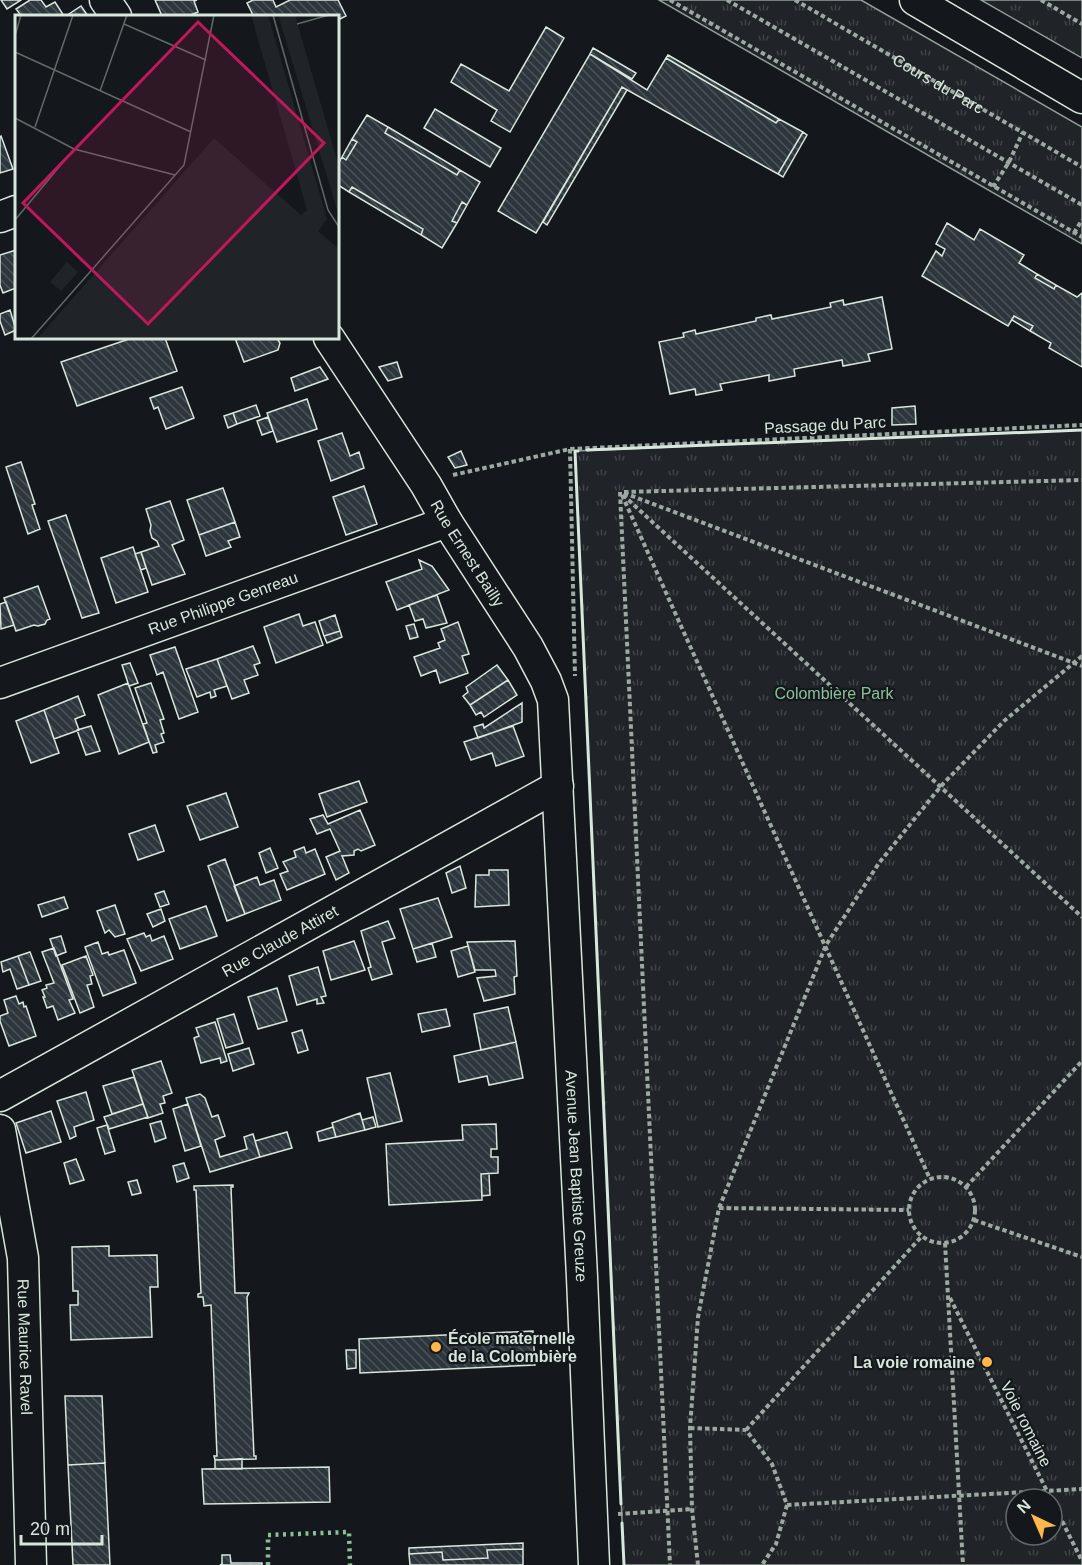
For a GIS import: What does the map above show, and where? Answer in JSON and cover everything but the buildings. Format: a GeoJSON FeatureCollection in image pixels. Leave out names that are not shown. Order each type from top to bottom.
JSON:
{"type":"FeatureCollection","features":[{"type":"Feature","properties":{"kind":"street"},"geometry":{"type":"LineString","coordinates":[[105,0],[115,15]]}},
{"type":"Feature","properties":{"kind":"street"},"geometry":{"type":"LineString","coordinates":[[915,0],[1082,98]]}},
{"type":"Feature","properties":{"kind":"street"},"geometry":{"type":"LineString","coordinates":[[0,217],[15,211]]}},
{"type":"Feature","properties":{"kind":"street","name":"Rue Ernest Bailly"},"geometry":{"type":"LineString","coordinates":[[330,339],[426,485],[447,522],[528,647],[546,681],[553,700],[558,786]]}},
{"type":"Feature","properties":{"kind":"street","name":"Rue Philippe Genreau"},"geometry":{"type":"LineString","coordinates":[[0,683],[447,522]]}},
{"type":"Feature","properties":{"kind":"street","name":"Rue Claude Attiret"},"geometry":{"type":"LineString","coordinates":[[0,1096],[558,786]]}},
{"type":"Feature","properties":{"kind":"street","name":"Avenue Jean Baptiste Greuze"},"geometry":{"type":"LineString","coordinates":[[558,786],[594,1565]]}},
{"type":"Feature","properties":{"kind":"street","name":"Rue Maurice Ravel"},"geometry":{"type":"LineString","coordinates":[[0,1131],[23,1258],[31,1565]]}},
{"type":"Feature","properties":{"kind":"path"},"geometry":{"type":"LineString","coordinates":[[670,0],[1082,237]]}},
{"type":"Feature","properties":{"kind":"path"},"geometry":{"type":"LineString","coordinates":[[727,0],[1082,205]]}},
{"type":"Feature","properties":{"kind":"path","name":"Cours du Parc"},"geometry":{"type":"LineString","coordinates":[[795,0],[1082,166]]}},
{"type":"Feature","properties":{"kind":"path"},"geometry":{"type":"LineString","coordinates":[[1041,0],[1082,24]]}},
{"type":"Feature","properties":{"kind":"path"},"geometry":{"type":"LineString","coordinates":[[993,187],[1009,162],[1023,132]]}},
{"type":"Feature","properties":{"kind":"path"},"geometry":{"type":"LineString","coordinates":[[1074,233],[1082,220]]}},
{"type":"Feature","properties":{"kind":"path","name":"Passage du Parc"},"geometry":{"type":"LineString","coordinates":[[426,485],[438,478],[570,449],[1082,425]]}},
{"type":"Feature","properties":{"kind":"path"},"geometry":{"type":"LineString","coordinates":[[553,700],[574,698],[576,666],[570,449]]}},
{"type":"Feature","properties":{"kind":"path"},"geometry":{"type":"LineString","coordinates":[[620,492],[1082,480]]}},
{"type":"Feature","properties":{"kind":"path"},"geometry":{"type":"LineString","coordinates":[[620,492],[1082,666]]}},
{"type":"Feature","properties":{"kind":"path"},"geometry":{"type":"LineString","coordinates":[[620,492],[1082,917]]}},
{"type":"Feature","properties":{"kind":"path"},"geometry":{"type":"LineString","coordinates":[[620,492],[930,1179]]}},
{"type":"Feature","properties":{"kind":"path"},"geometry":{"type":"LineString","coordinates":[[620,492],[670,1565]]}},
{"type":"Feature","properties":{"kind":"path"},"geometry":{"type":"LineString","coordinates":[[698,1565],[692,1509],[690,1428],[698,1317],[719,1208],[825,945],[879,862],[941,786],[1004,721],[1082,656]]}},
{"type":"Feature","properties":{"kind":"path"},"geometry":{"type":"LineString","coordinates":[[966,1187],[1082,1062]]}},
{"type":"Feature","properties":{"kind":"path"},"geometry":{"type":"LineString","coordinates":[[949,1178],[966,1187],[973,1199],[974,1220],[963,1235],[945,1243],[922,1236],[913,1225],[909,1210],[915,1191],[930,1179],[949,1178]]}},
{"type":"Feature","properties":{"kind":"path"},"geometry":{"type":"LineString","coordinates":[[719,1208],[909,1210]]}},
{"type":"Feature","properties":{"kind":"path"},"geometry":{"type":"LineString","coordinates":[[974,1220],[1082,1257]]}},
{"type":"Feature","properties":{"kind":"path"},"geometry":{"type":"LineString","coordinates":[[690,1428],[746,1430],[922,1236]]}},
{"type":"Feature","properties":{"kind":"path"},"geometry":{"type":"LineString","coordinates":[[945,1243],[963,1565]]}},
{"type":"Feature","properties":{"kind":"path","name":"Voie romaine"},"geometry":{"type":"LineString","coordinates":[[948,1295],[1045,1487]]}},
{"type":"Feature","properties":{"kind":"path"},"geometry":{"type":"LineString","coordinates":[[746,1430],[772,1464],[787,1505],[776,1544],[762,1565]]}},
{"type":"Feature","properties":{"kind":"path"},"geometry":{"type":"LineString","coordinates":[[1064,1490],[1082,1489]]}},
{"type":"Feature","properties":{"kind":"path"},"geometry":{"type":"LineString","coordinates":[[787,1505],[1004,1493]]}},
{"type":"Feature","properties":{"kind":"path"},"geometry":{"type":"LineString","coordinates":[[592,1516],[692,1509]]}},
{"type":"Feature","properties":{"kind":"path","name":"Voie romaine"},"geometry":{"type":"LineString","coordinates":[[1064,1526],[1082,1561]]}},
{"type":"Feature","properties":{"kind":"green space"},"geometry":{"type":"Polygon","coordinates":[[[659,0],[861,0],[1082,127],[1082,244],[659,0]]]}},
{"type":"Feature","properties":{"kind":"green space"},"geometry":{"type":"Polygon","coordinates":[[[981,0],[1082,0],[1082,58],[981,0]]]}},
{"type":"Feature","properties":{"kind":"green space","name":"Colombière Park"},"geometry":{"type":"Polygon","coordinates":[[[1082,430],[1082,1565],[624,1565],[575,451],[1082,430]]]}},
{"type":"Feature","properties":{"kind":"hedge"},"geometry":{"type":"LineString","coordinates":[[268,1565],[268,1535],[349,1532],[350,1565]]}},
{"type":"Feature","properties":{"kind":"wall"},"geometry":{"type":"LineString","coordinates":[[587,450],[1082,430]]}},
{"type":"Feature","properties":{"kind":"wall"},"geometry":{"type":"LineString","coordinates":[[578,451],[575,451],[621,1504]]}},
{"type":"Feature","properties":{"kind":"wall"},"geometry":{"type":"LineString","coordinates":[[622,1523],[624,1565]]}},
{"type":"Feature","properties":{"kind":"place","name":"École maternelle de la Colombière"},"geometry":{"type":"Point","coordinates":[436,1347]}},
{"type":"Feature","properties":{"kind":"place","name":"La voie romaine"},"geometry":{"type":"Point","coordinates":[987,1362]}}]}
